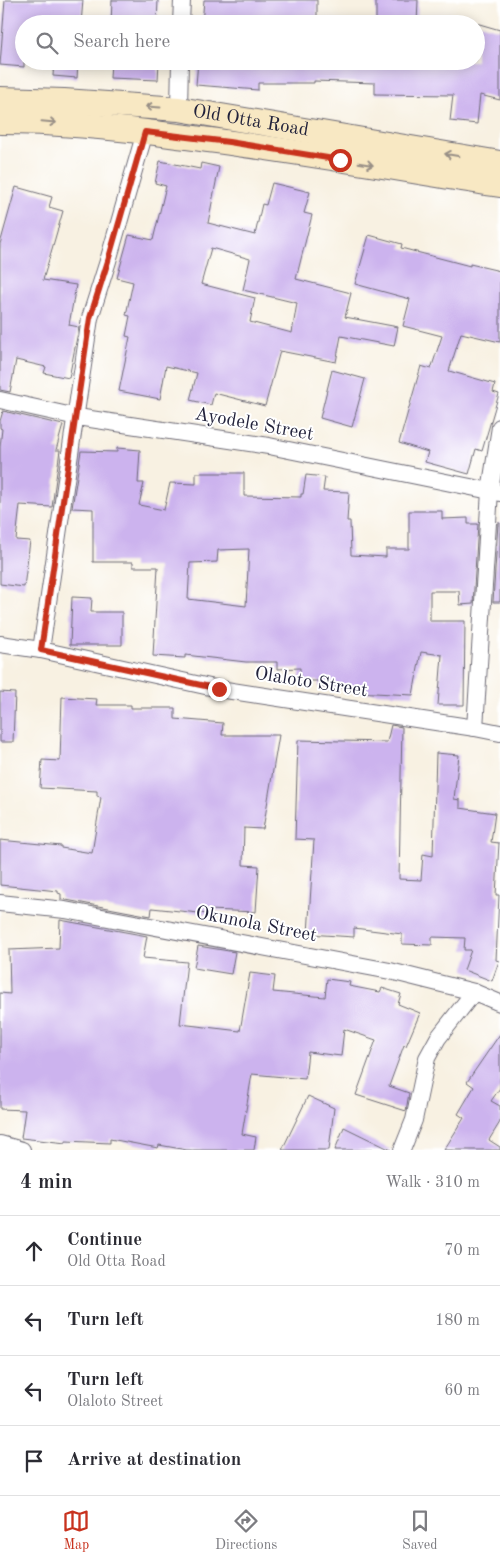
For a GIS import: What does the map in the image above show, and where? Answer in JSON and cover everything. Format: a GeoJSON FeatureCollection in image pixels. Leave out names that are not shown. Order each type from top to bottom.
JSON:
{"type":"FeatureCollection","features":[{"type":"Feature","properties":{"kind":"street"},"geometry":{"type":"LineString","coordinates":[[181,15],[182,0]]}},
{"type":"Feature","properties":{"kind":"street"},"geometry":{"type":"LineString","coordinates":[[179,108],[180,70]]}},
{"type":"Feature","properties":{"kind":"street","name":"Old Otta Road"},"geometry":{"type":"LineString","coordinates":[[0,99],[179,108],[500,163]]}},
{"type":"Feature","properties":{"kind":"street","name":"Old Otta Road"},"geometry":{"type":"LineString","coordinates":[[0,122],[40,122],[229,142],[500,186]]}},
{"type":"Feature","properties":{"kind":"street"},"geometry":{"type":"LineString","coordinates":[[41,650],[77,417],[90,318],[145,132]]}},
{"type":"Feature","properties":{"kind":"street","name":"Ayodele Street"},"geometry":{"type":"LineString","coordinates":[[0,400],[77,417],[269,446],[495,492]]}},
{"type":"Feature","properties":{"kind":"street"},"geometry":{"type":"LineString","coordinates":[[475,728],[500,427]]}},
{"type":"Feature","properties":{"kind":"street","name":"Olaloto Street"},"geometry":{"type":"LineString","coordinates":[[0,644],[41,650],[219,689],[500,733]]}},
{"type":"Feature","properties":{"kind":"street","name":"Okunola Street"},"geometry":{"type":"LineString","coordinates":[[0,903],[65,910],[390,971],[474,992],[500,1003]]}},
{"type":"Feature","properties":{"kind":"street"},"geometry":{"type":"LineString","coordinates":[[402,1150],[414,1120],[427,1058],[438,1038],[474,992]]}},
{"type":"Feature","properties":{"kind":"street"},"geometry":{"type":"LineString","coordinates":[[0,1144],[22,1150]]}},
{"type":"Feature","properties":{"kind":"building"},"geometry":{"type":"Polygon","coordinates":[[[5,0],[83,0],[82,15],[15,15],[15,66],[0,65],[5,0]]]}},
{"type":"Feature","properties":{"kind":"building"},"geometry":{"type":"Polygon","coordinates":[[[112,0],[158,0],[157,15],[111,15],[112,0]]]}},
{"type":"Feature","properties":{"kind":"building"},"geometry":{"type":"Polygon","coordinates":[[[204,0],[317,0],[317,15],[203,15],[204,0]]]}},
{"type":"Feature","properties":{"kind":"building"},"geometry":{"type":"Polygon","coordinates":[[[376,0],[418,0],[417,15],[376,15],[376,0]]]}},
{"type":"Feature","properties":{"kind":"building"},"geometry":{"type":"Polygon","coordinates":[[[485,26],[500,30],[500,100],[480,95],[477,124],[450,121],[453,95],[375,94],[375,83],[314,81],[314,83],[258,83],[258,90],[196,85],[197,70],[485,70],[485,26]]]}},
{"type":"Feature","properties":{"kind":"building"},"geometry":{"type":"Polygon","coordinates":[[[53,70],[77,70],[77,78],[53,76],[53,70]]]}},
{"type":"Feature","properties":{"kind":"building"},"geometry":{"type":"Polygon","coordinates":[[[110,70],[159,70],[158,80],[110,78],[110,70]]]}},
{"type":"Feature","properties":{"kind":"building"},"geometry":{"type":"Polygon","coordinates":[[[160,161],[200,169],[201,163],[219,167],[208,223],[255,235],[262,204],[266,205],[272,183],[310,192],[304,213],[312,215],[296,279],[351,293],[345,317],[398,327],[394,346],[341,336],[336,362],[280,351],[265,406],[214,393],[211,405],[190,400],[197,373],[166,366],[160,399],[119,391],[130,337],[126,336],[130,316],[126,315],[133,282],[117,278],[129,235],[153,240],[166,186],[155,183],[160,161]],[[211,248],[201,284],[255,298],[250,322],[292,333],[297,303],[243,290],[250,259],[211,248]]]}},
{"type":"Feature","properties":{"kind":"building"},"geometry":{"type":"Polygon","coordinates":[[[16,187],[52,197],[49,207],[63,211],[43,280],[76,285],[69,325],[79,327],[69,378],[44,373],[46,367],[16,360],[10,392],[0,390],[0,244],[16,187]]]}},
{"type":"Feature","properties":{"kind":"building"},"geometry":{"type":"Polygon","coordinates":[[[369,235],[402,244],[401,248],[470,266],[470,264],[500,271],[500,342],[461,333],[449,371],[495,384],[493,392],[499,394],[482,451],[476,449],[469,474],[425,462],[428,452],[399,443],[421,366],[431,369],[442,336],[403,326],[410,299],[355,284],[369,235]]]}},
{"type":"Feature","properties":{"kind":"building"},"geometry":{"type":"Polygon","coordinates":[[[332,370],[365,379],[352,427],[320,418],[332,370]]]}},
{"type":"Feature","properties":{"kind":"building"},"geometry":{"type":"Polygon","coordinates":[[[3,411],[63,425],[56,450],[60,450],[52,507],[20,505],[16,540],[30,541],[24,587],[0,584],[0,447],[2,429],[0,428],[0,421],[3,411]]]}},
{"type":"Feature","properties":{"kind":"building"},"geometry":{"type":"Polygon","coordinates":[[[117,448],[140,450],[138,483],[144,483],[139,505],[164,510],[170,483],[196,484],[196,473],[244,473],[244,496],[301,497],[306,475],[325,477],[323,491],[349,492],[347,521],[350,521],[351,555],[386,557],[386,549],[409,549],[409,511],[442,511],[442,519],[468,518],[468,524],[478,524],[473,604],[460,605],[459,591],[430,591],[430,621],[465,621],[464,705],[438,705],[442,655],[421,652],[413,695],[355,692],[355,688],[319,687],[319,681],[300,681],[300,668],[277,669],[277,662],[246,662],[185,655],[185,658],[153,656],[158,567],[133,567],[133,562],[93,562],[93,509],[72,508],[81,451],[117,452],[117,448]],[[249,549],[218,550],[217,562],[190,563],[188,599],[246,606],[249,549]]]}},
{"type":"Feature","properties":{"kind":"building"},"geometry":{"type":"Polygon","coordinates":[[[498,523],[500,523],[500,602],[493,602],[498,523]]]}},
{"type":"Feature","properties":{"kind":"building"},"geometry":{"type":"Polygon","coordinates":[[[72,597],[92,598],[91,612],[122,612],[122,645],[70,645],[72,597]]]}},
{"type":"Feature","properties":{"kind":"building"},"geometry":{"type":"Polygon","coordinates":[[[0,692],[15,693],[13,742],[0,742],[0,692]]]}},
{"type":"Feature","properties":{"kind":"building"},"geometry":{"type":"Polygon","coordinates":[[[62,697],[97,699],[96,705],[131,705],[131,708],[175,708],[175,719],[223,723],[222,735],[279,735],[263,829],[244,828],[243,865],[259,866],[256,912],[209,910],[208,914],[152,908],[151,916],[61,899],[61,894],[58,891],[0,885],[0,840],[61,846],[61,848],[92,853],[101,797],[97,796],[97,791],[40,788],[42,760],[60,761],[62,697]]]}},
{"type":"Feature","properties":{"kind":"building"},"geometry":{"type":"Polygon","coordinates":[[[391,725],[402,727],[399,879],[421,880],[423,854],[433,856],[436,753],[459,755],[454,799],[460,800],[460,808],[495,813],[491,842],[499,843],[496,895],[499,895],[496,960],[499,961],[492,981],[464,970],[471,950],[464,950],[465,938],[432,937],[432,945],[402,944],[402,934],[354,928],[354,937],[308,934],[314,840],[295,839],[298,740],[387,742],[391,725]]]}},
{"type":"Feature","properties":{"kind":"building"},"geometry":{"type":"Polygon","coordinates":[[[60,920],[147,936],[143,958],[187,962],[180,1024],[240,1031],[250,973],[275,976],[273,992],[325,997],[327,979],[350,982],[349,986],[380,992],[382,988],[401,994],[398,1004],[420,1013],[406,1046],[404,1045],[389,1086],[409,1093],[406,1111],[356,1095],[376,1040],[344,1029],[341,1056],[308,1052],[305,1079],[252,1074],[242,1134],[256,1137],[254,1150],[187,1150],[159,1145],[158,1148],[110,1139],[110,1143],[66,1141],[66,1143],[21,1138],[25,1110],[0,1109],[0,993],[10,994],[9,950],[59,948],[60,920]]]}},
{"type":"Feature","properties":{"kind":"building"},"geometry":{"type":"Polygon","coordinates":[[[198,946],[235,952],[231,974],[194,968],[198,946]]]}},
{"type":"Feature","properties":{"kind":"building"},"geometry":{"type":"Polygon","coordinates":[[[500,1034],[500,1088],[491,1101],[500,1106],[500,1122],[489,1140],[500,1147],[500,1150],[444,1150],[464,1118],[458,1114],[474,1087],[467,1082],[500,1034]]]}},
{"type":"Feature","properties":{"kind":"building"},"geometry":{"type":"Polygon","coordinates":[[[308,1096],[334,1108],[329,1150],[282,1150],[308,1096]]]}},
{"type":"Feature","properties":{"kind":"building"},"geometry":{"type":"Polygon","coordinates":[[[344,1127],[391,1150],[335,1150],[344,1127]]]}},
{"type":"Feature","properties":{"kind":"route"},"geometry":{"type":"LineString","coordinates":[[219,689],[41,650],[77,417],[90,318],[145,132],[229,142],[340,160]]}}]}
